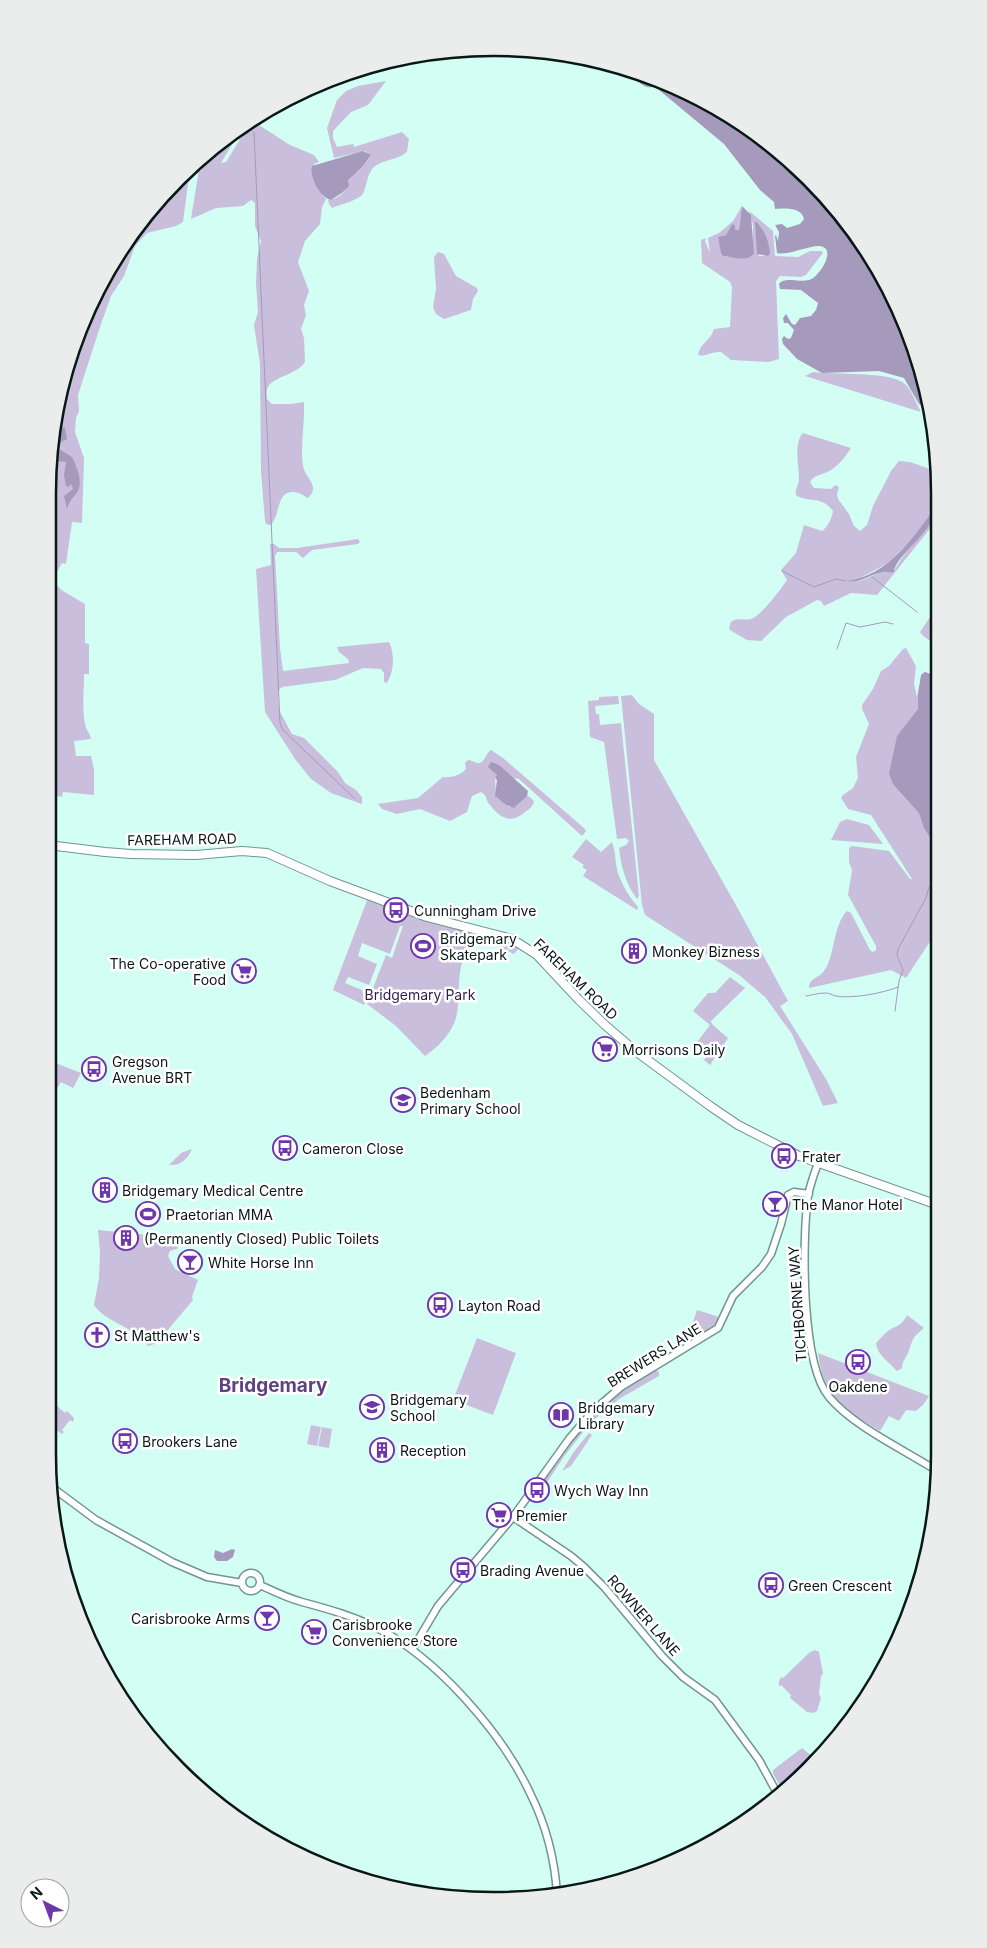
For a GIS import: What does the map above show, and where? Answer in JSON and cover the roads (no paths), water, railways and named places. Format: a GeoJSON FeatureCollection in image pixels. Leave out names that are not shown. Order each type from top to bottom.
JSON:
{"type":"FeatureCollection","features":[{"type":"Feature","properties":{"kind":"main road","name":"FAREHAM ROAD"},"geometry":{"type":"LineString","coordinates":[[56,846],[132,854],[196,855],[242,851],[267,853],[278,856],[330,881],[427,916],[512,939],[537,956],[607,1028],[710,1106],[757,1136],[818,1163],[931,1203]]}},
{"type":"Feature","properties":{"kind":"street","name":"TICHBORNE WAY"},"geometry":{"type":"LineString","coordinates":[[818,1163],[808,1194],[804,1258],[812,1357],[821,1384],[836,1406],[848,1416],[931,1467]]}},
{"type":"Feature","properties":{"kind":"street","name":"BREWERS LANE"},"geometry":{"type":"LineString","coordinates":[[513,1517],[570,1437],[593,1411],[621,1387],[710,1335],[721,1324],[733,1296],[762,1267],[771,1254],[788,1195],[794,1192],[808,1194]]}},
{"type":"Feature","properties":{"kind":"street"},"geometry":{"type":"LineString","coordinates":[[58,1492],[108,1528],[185,1568],[207,1577],[242,1583]]}},
{"type":"Feature","properties":{"kind":"street"},"geometry":{"type":"LineString","coordinates":[[412,1650],[441,1602],[513,1517]]}},
{"type":"Feature","properties":{"kind":"street","name":"ROWNER LANE"},"geometry":{"type":"LineString","coordinates":[[513,1517],[572,1556],[605,1588],[662,1656],[683,1676],[715,1700],[759,1760],[775,1789]]}},
{"type":"Feature","properties":{"kind":"street"},"geometry":{"type":"LineString","coordinates":[[251,1573],[258,1577],[260,1585],[256,1590],[248,1591],[244,1589],[242,1583],[244,1576],[251,1573]]}},
{"type":"Feature","properties":{"kind":"street"},"geometry":{"type":"LineString","coordinates":[[260,1585],[301,1602],[347,1614],[389,1634],[412,1650],[446,1680],[471,1706],[500,1744],[523,1779],[540,1814],[546,1833],[556,1876],[557,1887]]}},
{"type":"Feature","properties":{"kind":"waterway"},"geometry":{"type":"LineString","coordinates":[[254,132],[280,723],[282,729],[355,799]]}},
{"type":"Feature","properties":{"kind":"waterway"},"geometry":{"type":"LineString","coordinates":[[782,571],[814,587],[836,579],[846,581]]}},
{"type":"Feature","properties":{"kind":"waterway"},"geometry":{"type":"LineString","coordinates":[[872,577],[917,612]]}},
{"type":"Feature","properties":{"kind":"waterway"},"geometry":{"type":"LineString","coordinates":[[837,649],[846,623],[860,627],[885,622],[893,624]]}},
{"type":"Feature","properties":{"kind":"waterway"},"geometry":{"type":"LineString","coordinates":[[895,1011],[899,981],[903,970],[897,955],[898,949],[926,898],[931,885]]}},
{"type":"Feature","properties":{"kind":"waterway"},"geometry":{"type":"LineString","coordinates":[[806,996],[825,993],[843,997],[859,996],[898,987]]}},
{"type":"Feature","properties":{"kind":"place","name":"Cunningham Drive"},"geometry":{"type":"Point","coordinates":[396,910]}},
{"type":"Feature","properties":{"kind":"place","name":"Bridgemary Skatepark"},"geometry":{"type":"Point","coordinates":[423,946]}},
{"type":"Feature","properties":{"kind":"place","name":"Monkey Bizness"},"geometry":{"type":"Point","coordinates":[634,951]}},
{"type":"Feature","properties":{"kind":"place","name":"The Co-operative Food"},"geometry":{"type":"Point","coordinates":[244,971]}},
{"type":"Feature","properties":{"kind":"place","name":"Morrisons Daily"},"geometry":{"type":"Point","coordinates":[605,1049]}},
{"type":"Feature","properties":{"kind":"place","name":"Gregson Avenue BRT"},"geometry":{"type":"Point","coordinates":[94,1069]}},
{"type":"Feature","properties":{"kind":"place","name":"Bedenham Primary School"},"geometry":{"type":"Point","coordinates":[403,1100]}},
{"type":"Feature","properties":{"kind":"place","name":"Cameron Close"},"geometry":{"type":"Point","coordinates":[285,1148]}},
{"type":"Feature","properties":{"kind":"place","name":"Frater"},"geometry":{"type":"Point","coordinates":[784,1156]}},
{"type":"Feature","properties":{"kind":"place","name":"Bridgemary Medical Centre"},"geometry":{"type":"Point","coordinates":[105,1190]}},
{"type":"Feature","properties":{"kind":"place","name":"The Manor Hotel"},"geometry":{"type":"Point","coordinates":[775,1204]}},
{"type":"Feature","properties":{"kind":"place","name":"Praetorian MMA"},"geometry":{"type":"Point","coordinates":[148,1214]}},
{"type":"Feature","properties":{"kind":"place","name":"(Permanently Closed) Public Toilets"},"geometry":{"type":"Point","coordinates":[126,1238]}},
{"type":"Feature","properties":{"kind":"place","name":"White Horse Inn"},"geometry":{"type":"Point","coordinates":[190,1262]}},
{"type":"Feature","properties":{"kind":"place","name":"Layton Road"},"geometry":{"type":"Point","coordinates":[440,1305]}},
{"type":"Feature","properties":{"kind":"place","name":"St Matthew's"},"geometry":{"type":"Point","coordinates":[97,1335]}},
{"type":"Feature","properties":{"kind":"place","name":"Oakdene"},"geometry":{"type":"Point","coordinates":[858,1362]}},
{"type":"Feature","properties":{"kind":"place","name":"Bridgemary School"},"geometry":{"type":"Point","coordinates":[372,1407]}},
{"type":"Feature","properties":{"kind":"place","name":"Bridgemary Library"},"geometry":{"type":"Point","coordinates":[561,1415]}},
{"type":"Feature","properties":{"kind":"place","name":"Brookers Lane"},"geometry":{"type":"Point","coordinates":[125,1441]}},
{"type":"Feature","properties":{"kind":"place","name":"Reception"},"geometry":{"type":"Point","coordinates":[382,1450]}},
{"type":"Feature","properties":{"kind":"place","name":"Wych Way Inn"},"geometry":{"type":"Point","coordinates":[537,1490]}},
{"type":"Feature","properties":{"kind":"place","name":"Premier"},"geometry":{"type":"Point","coordinates":[499,1515]}},
{"type":"Feature","properties":{"kind":"place","name":"Brading Avenue"},"geometry":{"type":"Point","coordinates":[463,1570]}},
{"type":"Feature","properties":{"kind":"place","name":"Green Crescent"},"geometry":{"type":"Point","coordinates":[771,1585]}},
{"type":"Feature","properties":{"kind":"place","name":"Carisbrooke Arms"},"geometry":{"type":"Point","coordinates":[267,1618]}},
{"type":"Feature","properties":{"kind":"place","name":"Carisbrooke Convenience Store"},"geometry":{"type":"Point","coordinates":[314,1632]}},
{"type":"Feature","properties":{"kind":"district","name":"Bridgemary"},"geometry":{"type":"Point","coordinates":[273,1385]}},
{"type":"Feature","properties":{"kind":"park label","name":"Bridgemary Park"},"geometry":{"type":"Point","coordinates":[420,994]}}]}
